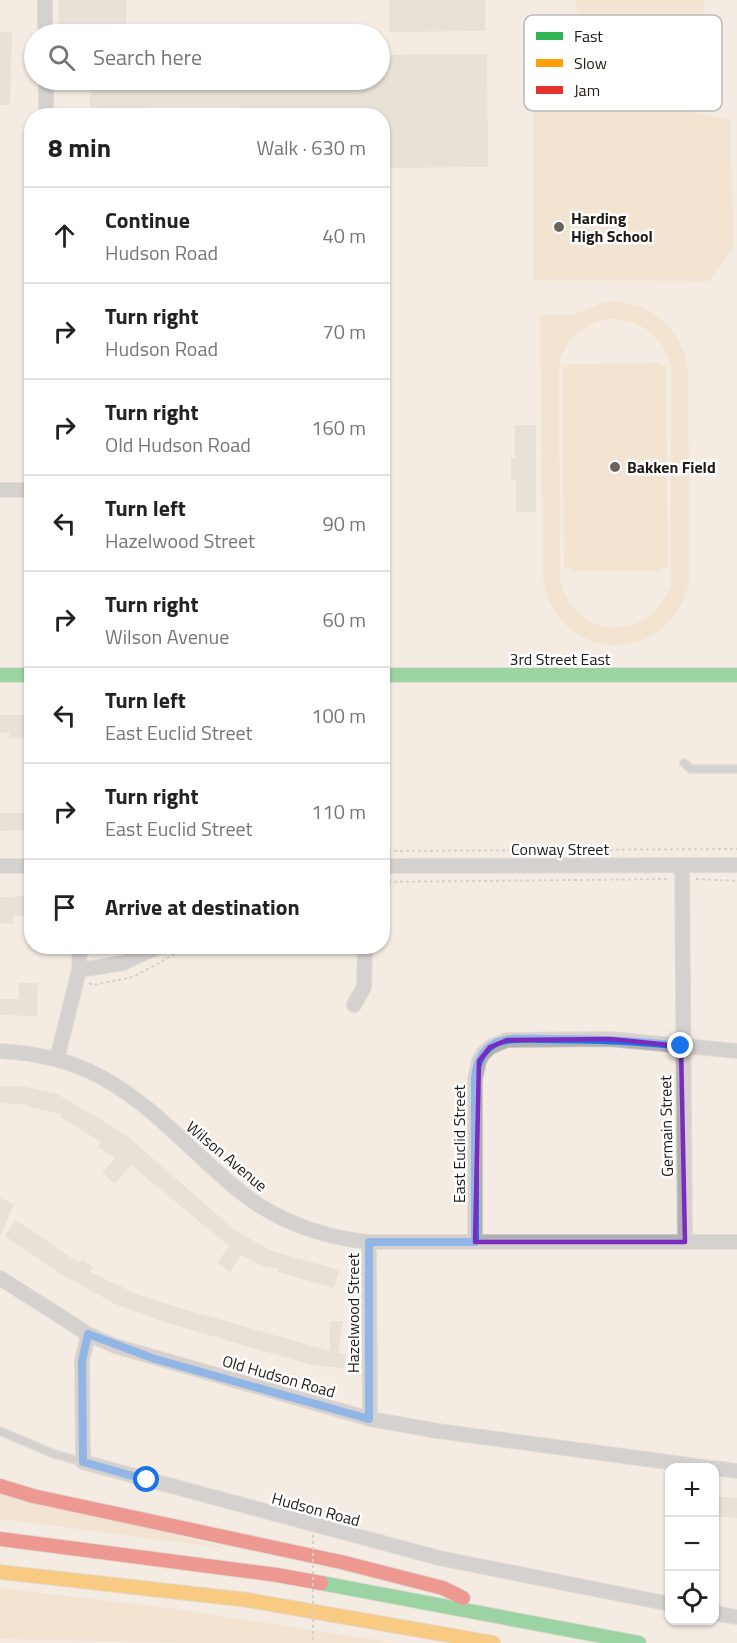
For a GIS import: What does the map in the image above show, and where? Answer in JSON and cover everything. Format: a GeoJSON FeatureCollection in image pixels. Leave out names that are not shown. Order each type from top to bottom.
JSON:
{"type":"FeatureCollection","features":[{"type":"Feature","properties":{"kind":"main road"},"geometry":{"type":"LineString","coordinates":[[0,675],[24,675]]}},
{"type":"Feature","properties":{"kind":"main road","name":"3rd Street East"},"geometry":{"type":"LineString","coordinates":[[390,675],[737,675]]}},
{"type":"Feature","properties":{"kind":"main road"},"geometry":{"type":"LineString","coordinates":[[0,1486],[33,1496],[341,1562],[443,1588],[496,1614]]}},
{"type":"Feature","properties":{"kind":"main road"},"geometry":{"type":"LineString","coordinates":[[0,1539],[277,1575],[496,1614],[639,1643]]}},
{"type":"Feature","properties":{"kind":"main road"},"geometry":{"type":"LineString","coordinates":[[0,1572],[90,1580],[254,1602],[493,1643]]}},
{"type":"Feature","properties":{"kind":"street"},"geometry":{"type":"LineString","coordinates":[[45,0],[45,24]]}},
{"type":"Feature","properties":{"kind":"street"},"geometry":{"type":"LineString","coordinates":[[46,90],[46,108]]}},
{"type":"Feature","properties":{"kind":"street"},"geometry":{"type":"LineString","coordinates":[[0,490],[24,490]]}},
{"type":"Feature","properties":{"kind":"street","name":"Conway Street"},"geometry":{"type":"LineString","coordinates":[[390,866],[737,865]]}},
{"type":"Feature","properties":{"kind":"street"},"geometry":{"type":"LineString","coordinates":[[0,866],[24,866]]}},
{"type":"Feature","properties":{"kind":"street","name":"Germain Street"},"geometry":{"type":"LineString","coordinates":[[682,866],[681,1046],[685,1242]]}},
{"type":"Feature","properties":{"kind":"street"},"geometry":{"type":"LineString","coordinates":[[57,1059],[84,954]]}},
{"type":"Feature","properties":{"kind":"street"},"geometry":{"type":"LineString","coordinates":[[79,970],[123,963],[143,954]]}},
{"type":"Feature","properties":{"kind":"street"},"geometry":{"type":"LineString","coordinates":[[354,1005],[364,987],[365,954]]}},
{"type":"Feature","properties":{"kind":"street","name":"East Euclid Street"},"geometry":{"type":"LineString","coordinates":[[475,1242],[475,1079],[478,1061],[490,1047],[507,1040],[610,1039],[737,1051]]}},
{"type":"Feature","properties":{"kind":"street","name":"Wilson Avenue"},"geometry":{"type":"LineString","coordinates":[[0,1052],[57,1059],[89,1071],[119,1087],[238,1189],[265,1208],[307,1229],[335,1237],[369,1242],[737,1242]]}},
{"type":"Feature","properties":{"kind":"street","name":"Hazelwood Street"},"geometry":{"type":"LineString","coordinates":[[369,1242],[369,1419]]}},
{"type":"Feature","properties":{"kind":"street","name":"Old Hudson Road"},"geometry":{"type":"LineString","coordinates":[[0,1278],[88,1334],[155,1359],[369,1419],[438,1431],[676,1463]]}},
{"type":"Feature","properties":{"kind":"street"},"geometry":{"type":"LineString","coordinates":[[83,1462],[82,1361],[88,1334]]}},
{"type":"Feature","properties":{"kind":"street","name":"Hudson Road"},"geometry":{"type":"LineString","coordinates":[[83,1462],[439,1558],[665,1603]]}},
{"type":"Feature","properties":{"kind":"street","name":"Old Hudson Road"},"geometry":{"type":"LineString","coordinates":[[719,1469],[737,1471]]}},
{"type":"Feature","properties":{"kind":"street"},"geometry":{"type":"LineString","coordinates":[[719,1614],[737,1617]]}},
{"type":"Feature","properties":{"kind":"lane"},"geometry":{"type":"LineString","coordinates":[[684,763],[691,769],[737,769]]}},
{"type":"Feature","properties":{"kind":"lane"},"geometry":{"type":"LineString","coordinates":[[0,1431],[54,1454],[83,1462]]}},
{"type":"Feature","properties":{"kind":"path"},"geometry":{"type":"LineString","coordinates":[[390,851],[737,849]]}},
{"type":"Feature","properties":{"kind":"path"},"geometry":{"type":"LineString","coordinates":[[390,882],[668,879]]}},
{"type":"Feature","properties":{"kind":"path"},"geometry":{"type":"LineString","coordinates":[[696,879],[737,881]]}},
{"type":"Feature","properties":{"kind":"path"},"geometry":{"type":"LineString","coordinates":[[313,1535],[313,1643]]}},
{"type":"Feature","properties":{"kind":"highlighted area"},"geometry":{"type":"Polygon","coordinates":[[[610,1039],[681,1046],[685,1242],[475,1242],[479,1061],[490,1047],[507,1040],[610,1039]]]}},
{"type":"Feature","properties":{"kind":"shaded area"},"geometry":{"type":"Polygon","coordinates":[[[575,0],[704,0],[704,15],[578,15],[575,0]]]}},
{"type":"Feature","properties":{"kind":"shaded area"},"geometry":{"type":"Polygon","coordinates":[[[534,111],[688,111],[730,120],[734,247],[710,281],[534,280],[534,111]]]}},
{"type":"Feature","properties":{"kind":"shaded area"},"geometry":{"type":"Polygon","coordinates":[[[604,302],[635,305],[649,311],[671,329],[685,356],[688,372],[690,576],[681,606],[664,627],[642,640],[617,645],[593,641],[570,629],[553,608],[543,579],[540,315],[572,315],[604,302]],[[600,321],[576,334],[565,348],[559,366],[560,578],[567,599],[579,614],[595,623],[612,627],[630,625],[646,618],[661,604],[671,585],[671,371],[669,359],[651,333],[632,322],[600,321]]]}},
{"type":"Feature","properties":{"kind":"shaded area","name":"Bakken Field"},"geometry":{"type":"Polygon","coordinates":[[[661,363],[661,366],[666,366],[668,567],[662,567],[662,571],[570,571],[570,568],[564,568],[562,367],[568,367],[568,364],[661,363]]]}},
{"type":"Feature","properties":{"kind":"shaded area"},"geometry":{"type":"Polygon","coordinates":[[[0,1491],[231,1549],[0,1519],[0,1491]]]}},
{"type":"Feature","properties":{"kind":"shaded area"},"geometry":{"type":"Polygon","coordinates":[[[0,1588],[169,1608],[396,1643],[199,1643],[0,1639],[0,1588]]]}},
{"type":"Feature","properties":{"kind":"building"},"geometry":{"type":"Polygon","coordinates":[[[59,0],[126,0],[126,24],[59,24],[59,0]]]}},
{"type":"Feature","properties":{"kind":"building"},"geometry":{"type":"Polygon","coordinates":[[[389,0],[485,0],[485,31],[390,32],[389,0]]]}},
{"type":"Feature","properties":{"kind":"building"},"geometry":{"type":"Polygon","coordinates":[[[0,32],[12,32],[10,105],[0,105],[0,32]]]}},
{"type":"Feature","properties":{"kind":"building"},"geometry":{"type":"Polygon","coordinates":[[[487,54],[488,167],[390,168],[390,108],[90,107],[90,90],[390,90],[390,55],[487,54]]]}},
{"type":"Feature","properties":{"kind":"building"},"geometry":{"type":"Polygon","coordinates":[[[515,425],[536,425],[536,512],[516,512],[516,480],[511,480],[511,458],[515,458],[515,425]]]}},
{"type":"Feature","properties":{"kind":"building"},"geometry":{"type":"Polygon","coordinates":[[[0,715],[24,715],[24,738],[9,739],[9,732],[0,733],[0,715]]]}},
{"type":"Feature","properties":{"kind":"building"},"geometry":{"type":"Polygon","coordinates":[[[0,813],[24,813],[24,830],[0,831],[0,813]]]}},
{"type":"Feature","properties":{"kind":"building"},"geometry":{"type":"Polygon","coordinates":[[[24,896],[24,916],[13,916],[13,924],[0,923],[0,897],[24,896]]]}},
{"type":"Feature","properties":{"kind":"building"},"geometry":{"type":"Polygon","coordinates":[[[19,983],[38,983],[37,1016],[0,1015],[0,999],[19,999],[19,983]]]}},
{"type":"Feature","properties":{"kind":"building"},"geometry":{"type":"Polygon","coordinates":[[[0,1086],[22,1086],[57,1094],[102,1120],[127,1136],[236,1231],[272,1251],[339,1270],[334,1288],[278,1272],[279,1269],[260,1265],[241,1255],[230,1272],[217,1263],[229,1246],[131,1165],[115,1184],[102,1173],[115,1158],[98,1147],[101,1142],[60,1117],[62,1114],[29,1107],[30,1105],[0,1103],[0,1086]]]}},
{"type":"Feature","properties":{"kind":"building"},"geometry":{"type":"Polygon","coordinates":[[[0,1198],[14,1204],[0,1237],[0,1198]]]}},
{"type":"Feature","properties":{"kind":"building"},"geometry":{"type":"Polygon","coordinates":[[[16,1220],[79,1263],[82,1259],[93,1267],[90,1272],[139,1295],[173,1306],[330,1351],[330,1321],[343,1321],[338,1353],[346,1354],[344,1368],[311,1365],[164,1322],[115,1304],[59,1273],[5,1236],[16,1220]]]}},
{"type":"Feature","properties":{"kind":"building"},"geometry":{"type":"Polygon","coordinates":[[[719,1496],[737,1498],[737,1518],[719,1516],[719,1496]]]}},
{"type":"Feature","properties":{"kind":"traffic: fast"},"geometry":{"type":"LineString","coordinates":[[0,675],[24,675]]}},
{"type":"Feature","properties":{"kind":"traffic: fast"},"geometry":{"type":"LineString","coordinates":[[390,675],[737,675]]}},
{"type":"Feature","properties":{"kind":"traffic: fast"},"geometry":{"type":"LineString","coordinates":[[321,1583],[639,1643]]}},
{"type":"Feature","properties":{"kind":"traffic: slow"},"geometry":{"type":"LineString","coordinates":[[0,1572],[248,1600],[493,1643]]}},
{"type":"Feature","properties":{"kind":"traffic: jam"},"geometry":{"type":"LineString","coordinates":[[0,1486],[33,1496],[341,1562],[443,1588],[463,1598]]}},
{"type":"Feature","properties":{"kind":"traffic: jam"},"geometry":{"type":"LineString","coordinates":[[0,1539],[277,1575],[321,1583]]}},
{"type":"Feature","properties":{"kind":"place","name":"Harding High School"},"geometry":{"type":"Point","coordinates":[559,227]}},
{"type":"Feature","properties":{"kind":"place","name":"Bakken Field"},"geometry":{"type":"Point","coordinates":[615,467]}},
{"type":"Feature","properties":{"kind":"route"},"geometry":{"type":"LineString","coordinates":[[147,1480],[83,1462],[82,1361],[88,1334],[115,1346],[155,1359],[369,1419],[369,1242],[475,1242],[475,1079],[478,1061],[483,1054],[498,1042],[507,1040],[610,1039],[681,1046]]}}]}
